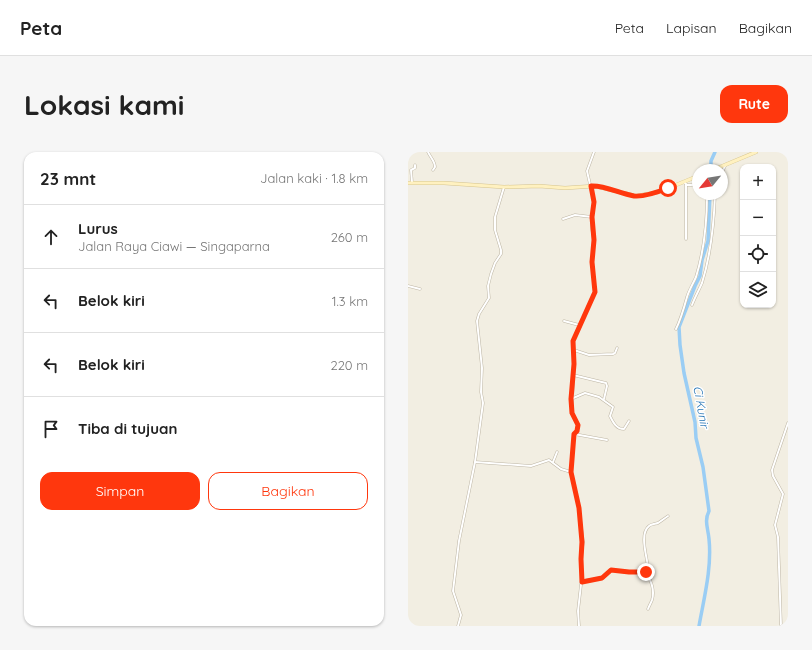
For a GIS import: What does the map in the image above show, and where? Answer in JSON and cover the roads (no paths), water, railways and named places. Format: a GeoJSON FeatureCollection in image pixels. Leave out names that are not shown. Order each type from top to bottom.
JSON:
{"type":"FeatureCollection","features":[{"type":"Feature","properties":{"kind":"main road"},"geometry":{"type":"LineString","coordinates":[[728,164],[756,152]]}},
{"type":"Feature","properties":{"kind":"main road"},"geometry":{"type":"LineString","coordinates":[[410,183],[444,183],[504,187],[540,186],[565,188],[591,186],[636,196],[659,192],[692,179]]}},
{"type":"Feature","properties":{"kind":"street"},"geometry":{"type":"LineString","coordinates":[[428,152],[435,164],[433,170]]}},
{"type":"Feature","properties":{"kind":"street"},"geometry":{"type":"LineString","coordinates":[[579,626],[578,611],[582,582],[582,542],[579,508],[571,472],[574,434],[577,431],[578,425],[572,413],[571,399],[574,350],[573,341],[595,292],[592,262],[594,240],[592,217],[594,202],[591,186],[588,181],[587,171],[594,152]]}},
{"type":"Feature","properties":{"kind":"street"},"geometry":{"type":"LineString","coordinates":[[410,183],[411,170],[415,168],[415,165]]}},
{"type":"Feature","properties":{"kind":"street"},"geometry":{"type":"LineString","coordinates":[[686,239],[685,183],[692,184]]}},
{"type":"Feature","properties":{"kind":"street"},"geometry":{"type":"LineString","coordinates":[[458,626],[461,615],[453,591],[459,541],[475,462],[483,403],[481,392],[482,368],[477,321],[479,314],[489,298],[488,289],[490,278],[495,263],[501,254],[495,230],[495,218],[504,187]]}},
{"type":"Feature","properties":{"kind":"street"},"geometry":{"type":"LineString","coordinates":[[676,329],[682,316],[687,296],[695,278],[703,248],[707,200]]}},
{"type":"Feature","properties":{"kind":"street"},"geometry":{"type":"LineString","coordinates":[[692,305],[696,292],[701,284],[711,246],[715,200]]}},
{"type":"Feature","properties":{"kind":"street"},"geometry":{"type":"LineString","coordinates":[[563,219],[575,214],[592,217]]}},
{"type":"Feature","properties":{"kind":"street"},"geometry":{"type":"LineString","coordinates":[[408,286],[420,289]]}},
{"type":"Feature","properties":{"kind":"street"},"geometry":{"type":"LineString","coordinates":[[564,321],[579,325]]}},
{"type":"Feature","properties":{"kind":"street"},"geometry":{"type":"LineString","coordinates":[[574,350],[589,355],[613,354],[617,348]]}},
{"type":"Feature","properties":{"kind":"street"},"geometry":{"type":"LineString","coordinates":[[573,375],[606,383],[607,386],[604,399]]}},
{"type":"Feature","properties":{"kind":"street"},"geometry":{"type":"LineString","coordinates":[[571,399],[585,392],[604,399],[613,407],[610,416],[619,429],[624,429],[629,421]]}},
{"type":"Feature","properties":{"kind":"street"},"geometry":{"type":"LineString","coordinates":[[781,626],[778,537],[775,525],[783,494],[773,476],[772,470],[788,423]]}},
{"type":"Feature","properties":{"kind":"street"},"geometry":{"type":"LineString","coordinates":[[574,434],[608,440]]}},
{"type":"Feature","properties":{"kind":"street"},"geometry":{"type":"LineString","coordinates":[[553,462],[557,452]]}},
{"type":"Feature","properties":{"kind":"street"},"geometry":{"type":"LineString","coordinates":[[475,462],[531,466],[549,460],[561,469],[571,472]]}},
{"type":"Feature","properties":{"kind":"street"},"geometry":{"type":"LineString","coordinates":[[646,572],[649,570],[644,549],[644,534],[649,525],[657,523],[668,516]]}},
{"type":"Feature","properties":{"kind":"street"},"geometry":{"type":"LineString","coordinates":[[582,582],[602,578],[611,570],[646,572]]}},
{"type":"Feature","properties":{"kind":"street"},"geometry":{"type":"LineString","coordinates":[[646,572],[653,590],[652,600],[648,609]]}},
{"type":"Feature","properties":{"kind":"waterway","name":"Ci Kunir"},"geometry":{"type":"LineString","coordinates":[[711,164],[715,152]]}},
{"type":"Feature","properties":{"kind":"waterway","name":"Ci Kunir"},"geometry":{"type":"LineString","coordinates":[[699,626],[705,594],[710,550],[707,521],[709,511],[703,467],[696,438],[695,422],[684,373],[679,327],[700,276],[702,260],[708,241],[710,200]]}}]}
